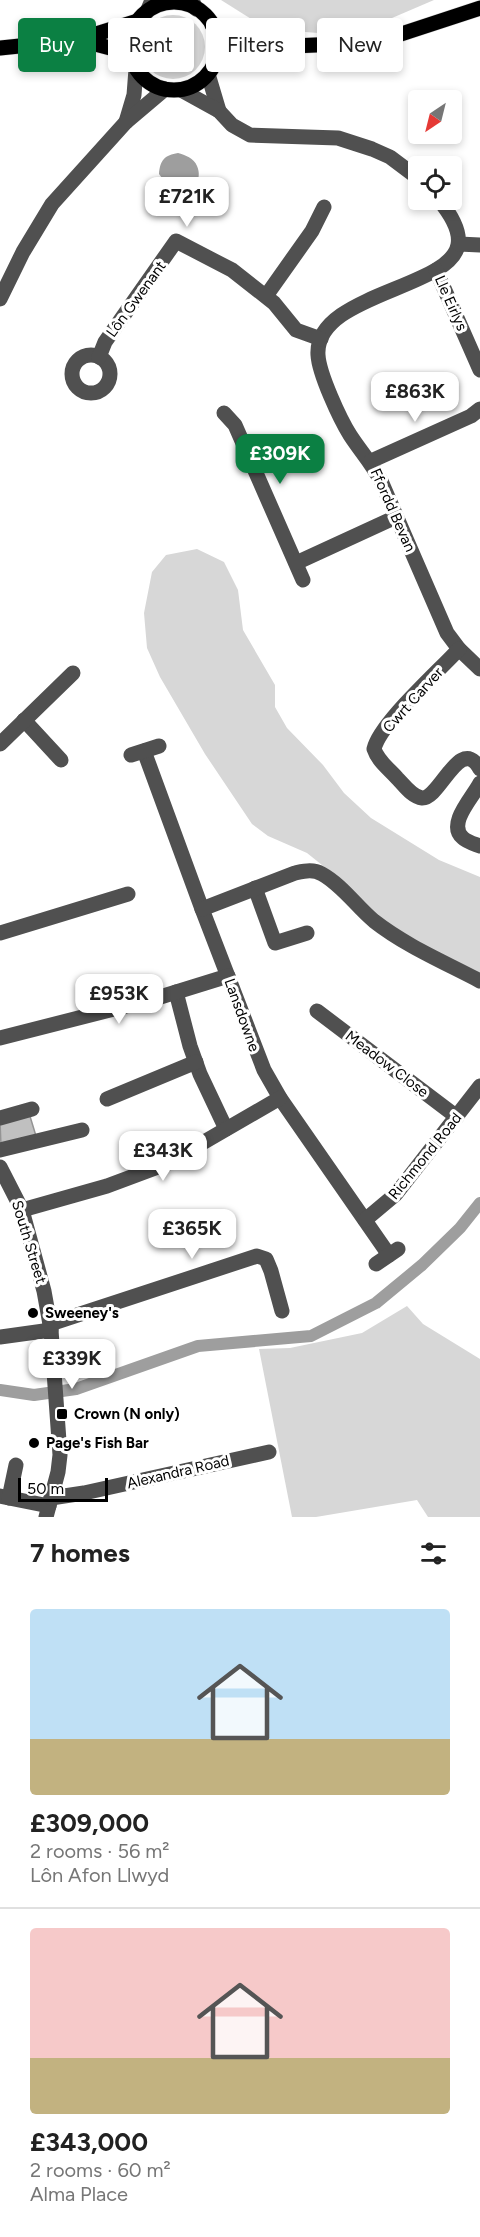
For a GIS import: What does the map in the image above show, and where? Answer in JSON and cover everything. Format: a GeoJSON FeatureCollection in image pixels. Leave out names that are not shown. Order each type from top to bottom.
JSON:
{"type":"FeatureCollection","features":[{"type":"Feature","properties":{"kind":"main road"},"geometry":{"type":"LineString","coordinates":[[96,32],[166,3],[194,4],[206,18]]}},
{"type":"Feature","properties":{"kind":"main road"},"geometry":{"type":"LineString","coordinates":[[305,45],[362,43],[392,37],[480,8]]}},
{"type":"Feature","properties":{"kind":"main road"},"geometry":{"type":"LineString","coordinates":[[0,48],[18,46]]}},
{"type":"Feature","properties":{"kind":"main road"},"geometry":{"type":"LineString","coordinates":[[140,72],[154,85],[173,89],[191,87],[207,72]]}},
{"type":"Feature","properties":{"kind":"street"},"geometry":{"type":"LineString","coordinates":[[126,122],[134,95],[134,72]]}},
{"type":"Feature","properties":{"kind":"street"},"geometry":{"type":"LineString","coordinates":[[212,72],[219,111]]}},
{"type":"Feature","properties":{"kind":"street"},"geometry":{"type":"LineString","coordinates":[[0,299],[23,252],[52,204],[126,122],[173,89],[219,111],[232,125],[250,135],[338,138],[372,149],[408,171]]}},
{"type":"Feature","properties":{"kind":"street"},"geometry":{"type":"LineString","coordinates":[[266,296],[312,231],[324,207]]}},
{"type":"Feature","properties":{"kind":"street"},"geometry":{"type":"LineString","coordinates":[[321,339],[329,326],[347,311],[436,270],[448,261],[459,244],[453,221],[446,210]]}},
{"type":"Feature","properties":{"kind":"street","name":"Lôn Gwenant"},"geometry":{"type":"LineString","coordinates":[[99,357],[105,342],[176,241],[232,270],[274,303],[296,330],[321,339]]}},
{"type":"Feature","properties":{"kind":"street"},"geometry":{"type":"LineString","coordinates":[[459,244],[480,245]]}},
{"type":"Feature","properties":{"kind":"street","name":"Lle Eirlys"},"geometry":{"type":"LineString","coordinates":[[436,270],[480,370]]}},
{"type":"Feature","properties":{"kind":"street","name":"Ffordd Bevan"},"geometry":{"type":"LineString","coordinates":[[321,339],[318,356],[322,374],[349,433],[371,461],[444,627],[459,649],[480,669]]}},
{"type":"Feature","properties":{"kind":"street"},"geometry":{"type":"LineString","coordinates":[[371,461],[471,416],[480,409]]}},
{"type":"Feature","properties":{"kind":"street"},"geometry":{"type":"LineString","coordinates":[[224,413],[235,425],[303,580]]}},
{"type":"Feature","properties":{"kind":"street"},"geometry":{"type":"LineString","coordinates":[[296,563],[396,517]]}},
{"type":"Feature","properties":{"kind":"street","name":"Cwrt Carver"},"geometry":{"type":"LineString","coordinates":[[459,649],[393,718],[374,749],[378,758],[412,794],[422,798],[431,796],[448,771],[458,762],[470,760],[480,769]]}},
{"type":"Feature","properties":{"kind":"street"},"geometry":{"type":"LineString","coordinates":[[0,744],[73,673]]}},
{"type":"Feature","properties":{"kind":"street"},"geometry":{"type":"LineString","coordinates":[[24,720],[61,760]]}},
{"type":"Feature","properties":{"kind":"street","name":"Lansdowne"},"geometry":{"type":"LineString","coordinates":[[159,746],[138,753],[202,909],[255,1052],[280,1098],[365,1220],[394,1252],[376,1264]]}},
{"type":"Feature","properties":{"kind":"street"},"geometry":{"type":"LineString","coordinates":[[480,783],[460,813],[458,831],[463,838],[480,846]]}},
{"type":"Feature","properties":{"kind":"street"},"geometry":{"type":"LineString","coordinates":[[202,909],[295,873],[308,870],[319,872],[374,921],[401,940],[480,981]]}},
{"type":"Feature","properties":{"kind":"street"},"geometry":{"type":"LineString","coordinates":[[255,888],[275,943],[307,933]]}},
{"type":"Feature","properties":{"kind":"street"},"geometry":{"type":"LineString","coordinates":[[0,933],[128,894]]}},
{"type":"Feature","properties":{"kind":"street"},"geometry":{"type":"LineString","coordinates":[[0,1038],[228,976]]}},
{"type":"Feature","properties":{"kind":"street"},"geometry":{"type":"LineString","coordinates":[[176,992],[196,1062],[226,1129]]}},
{"type":"Feature","properties":{"kind":"street","name":"Meadow Close"},"geometry":{"type":"LineString","coordinates":[[317,1011],[457,1117]]}},
{"type":"Feature","properties":{"kind":"street"},"geometry":{"type":"LineString","coordinates":[[107,1100],[196,1062]]}},
{"type":"Feature","properties":{"kind":"street","name":"Richmond Road"},"geometry":{"type":"LineString","coordinates":[[365,1220],[396,1194],[480,1086]]}},
{"type":"Feature","properties":{"kind":"street"},"geometry":{"type":"LineString","coordinates":[[22,1210],[106,1186],[166,1164],[280,1098]]}},
{"type":"Feature","properties":{"kind":"street"},"geometry":{"type":"LineString","coordinates":[[0,1118],[32,1109]]}},
{"type":"Feature","properties":{"kind":"street"},"geometry":{"type":"LineString","coordinates":[[0,1150],[82,1130]]}},
{"type":"Feature","properties":{"kind":"street","name":"South Street"},"geometry":{"type":"LineString","coordinates":[[0,1167],[22,1210],[44,1291],[51,1327],[60,1455],[58,1472],[48,1507]]}},
{"type":"Feature","properties":{"kind":"street"},"geometry":{"type":"LineString","coordinates":[[0,1337],[51,1327],[257,1256],[266,1259],[282,1311]]}},
{"type":"Feature","properties":{"kind":"street","name":"Alexandra Road"},"geometry":{"type":"LineString","coordinates":[[5,1497],[48,1507],[84,1493],[269,1452]]}},
{"type":"Feature","properties":{"kind":"street"},"geometry":{"type":"LineString","coordinates":[[5,1497],[16,1465]]}},
{"type":"Feature","properties":{"kind":"shaded area"},"geometry":{"type":"Polygon","coordinates":[[[221,0],[434,0],[392,18],[317,18],[317,33],[305,32],[305,18],[250,18],[221,0]]]}},
{"type":"Feature","properties":{"kind":"shaded area"},"geometry":{"type":"Polygon","coordinates":[[[173,15],[185,18],[161,18],[173,15]]]}},
{"type":"Feature","properties":{"kind":"shaded area"},"geometry":{"type":"Polygon","coordinates":[[[194,24],[204,41],[202,59],[194,70],[194,24]]]}},
{"type":"Feature","properties":{"kind":"shaded area"},"geometry":{"type":"Polygon","coordinates":[[[154,72],[192,72],[173,79],[154,72]]]}},
{"type":"Feature","properties":{"kind":"shaded area"},"geometry":{"type":"Polygon","coordinates":[[[178,153],[192,159],[199,171],[196,185],[181,196],[171,190],[159,174],[164,159],[178,153]]]}},
{"type":"Feature","properties":{"kind":"shaded area"},"geometry":{"type":"Polygon","coordinates":[[[197,549],[224,562],[238,590],[243,630],[275,685],[275,707],[287,728],[323,765],[344,793],[371,818],[439,860],[480,877],[480,976],[404,937],[373,913],[332,873],[307,853],[268,836],[252,824],[205,754],[160,677],[147,648],[144,613],[152,572],[166,555],[197,549]]]}},
{"type":"Feature","properties":{"kind":"shaded area"},"geometry":{"type":"Polygon","coordinates":[[[407,1306],[423,1324],[480,1359],[480,1517],[428,1517],[417,1500],[316,1517],[292,1517],[259,1349],[290,1348],[362,1333],[407,1306]]]}},
{"type":"Feature","properties":{"kind":"building"},"geometry":{"type":"Polygon","coordinates":[[[29,1113],[36,1136],[1,1146],[0,1121],[29,1113]]]}},
{"type":"Feature","properties":{"kind":"waterway"},"geometry":{"type":"LineString","coordinates":[[0,1390],[34,1395],[76,1389],[198,1346],[311,1336],[376,1303],[422,1265],[460,1228],[480,1203]]}},
{"type":"Feature","properties":{"kind":"place","name":"Sweeney's"},"geometry":{"type":"Point","coordinates":[33,1313]}},
{"type":"Feature","properties":{"kind":"place","name":"Crown (N only)"},"geometry":{"type":"Point","coordinates":[62,1414]}},
{"type":"Feature","properties":{"kind":"place","name":"Page's Fish Bar"},"geometry":{"type":"Point","coordinates":[34,1443]}}]}
